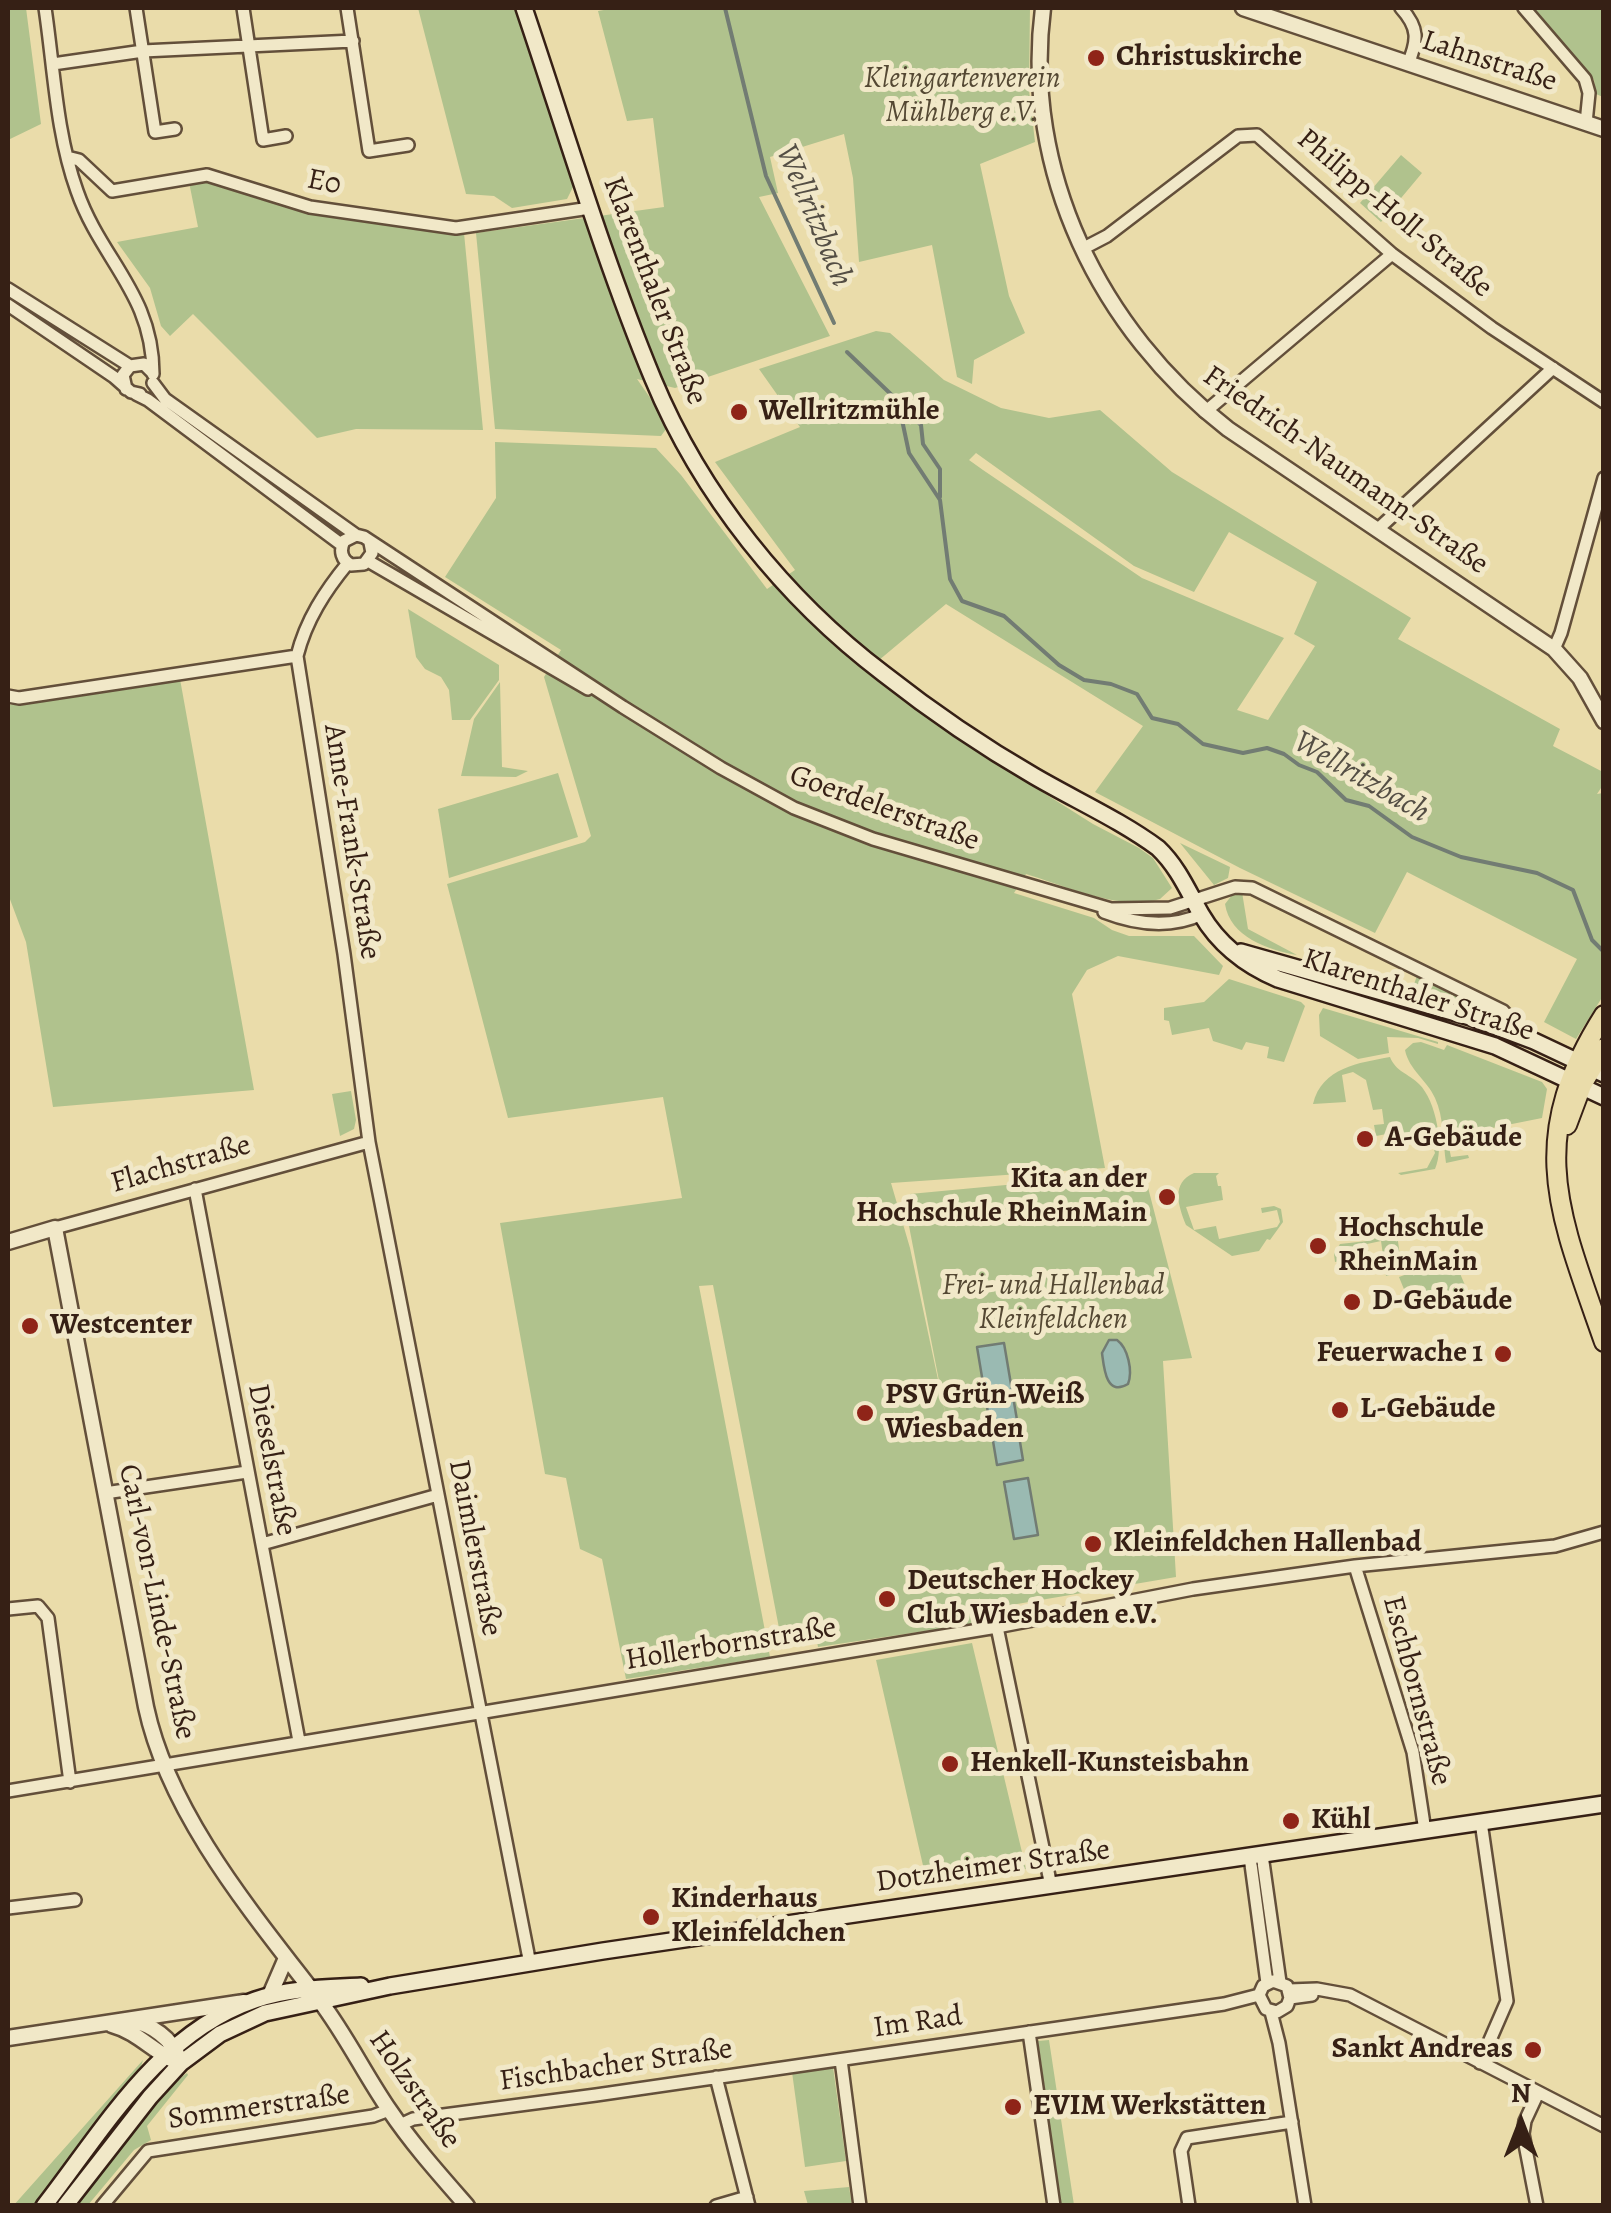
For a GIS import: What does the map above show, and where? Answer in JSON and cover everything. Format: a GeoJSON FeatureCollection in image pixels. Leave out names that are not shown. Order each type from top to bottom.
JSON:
{"type":"FeatureCollection","features":[{"type":"Feature","properties":{"kind":"main road","name":"Klarenthaler Straße"},"geometry":{"type":"LineString","coordinates":[[524,8],[590,208],[664,403],[722,501],[775,573],[824,624],[897,684],[1002,757],[1158,848],[1173,864],[1220,940],[1250,965],[1278,979],[1584,1073]]}},
{"type":"Feature","properties":{"kind":"main road","name":"Klarenthaler Straße"},"geometry":{"type":"LineString","coordinates":[[1220,940],[1254,957],[1440,1007],[1518,1035],[1584,1073],[1604,1097]]}},
{"type":"Feature","properties":{"kind":"main road"},"geometry":{"type":"LineString","coordinates":[[1604,1015],[1584,1073],[1558,1121],[1557,1170],[1566,1235],[1604,1342]]}},
{"type":"Feature","properties":{"kind":"main road"},"geometry":{"type":"LineString","coordinates":[[1584,1073],[1604,1048]]}},
{"type":"Feature","properties":{"kind":"main road","name":"Dotzheimer Straße"},"geometry":{"type":"LineString","coordinates":[[316,1996],[1604,1804]]}},
{"type":"Feature","properties":{"kind":"main road"},"geometry":{"type":"LineString","coordinates":[[44,2206],[136,2085],[223,2014],[270,1996],[316,1996]]}},
{"type":"Feature","properties":{"kind":"main road"},"geometry":{"type":"LineString","coordinates":[[65,2206],[150,2097],[173,2056],[242,2022],[316,1996]]}},
{"type":"Feature","properties":{"kind":"street"},"geometry":{"type":"LineString","coordinates":[[45,8],[66,157],[86,216],[132,287],[144,318],[153,379],[146,392],[131,392]]}},
{"type":"Feature","properties":{"kind":"street"},"geometry":{"type":"LineString","coordinates":[[136,8],[156,132]]}},
{"type":"Feature","properties":{"kind":"street"},"geometry":{"type":"LineString","coordinates":[[243,8],[250,46],[256,141],[286,136]]}},
{"type":"Feature","properties":{"kind":"street"},"geometry":{"type":"LineString","coordinates":[[347,8],[363,151],[408,146]]}},
{"type":"Feature","properties":{"kind":"street","name":"Friedrich-Naumann-Straße"},"geometry":{"type":"LineString","coordinates":[[1043,8],[1040,48],[1047,133],[1059,190],[1082,249],[1107,297],[1137,341],[1205,412],[1554,648],[1580,678],[1604,721]]}},
{"type":"Feature","properties":{"kind":"street","name":"Lahnstraße"},"geometry":{"type":"LineString","coordinates":[[1243,8],[1604,129]]}},
{"type":"Feature","properties":{"kind":"street"},"geometry":{"type":"LineString","coordinates":[[1401,8],[1416,28],[1417,39],[1408,64]]}},
{"type":"Feature","properties":{"kind":"street"},"geometry":{"type":"LineString","coordinates":[[1524,8],[1585,79],[1589,93],[1586,124]]}},
{"type":"Feature","properties":{"kind":"street"},"geometry":{"type":"LineString","coordinates":[[53,64],[143,51],[353,41]]}},
{"type":"Feature","properties":{"kind":"street"},"geometry":{"type":"LineString","coordinates":[[142,134],[174,129]]}},
{"type":"Feature","properties":{"kind":"street","name":"Philipp-Holl-Straße"},"geometry":{"type":"LineString","coordinates":[[1082,249],[1107,236],[1238,136],[1251,133],[1264,138],[1392,254],[1492,328],[1604,402]]}},
{"type":"Feature","properties":{"kind":"street","name":"E0"},"geometry":{"type":"LineString","coordinates":[[66,157],[80,160],[112,192],[207,175],[310,207],[442,227],[468,228],[590,208]]}},
{"type":"Feature","properties":{"kind":"street"},"geometry":{"type":"LineString","coordinates":[[1205,412],[1392,254]]}},
{"type":"Feature","properties":{"kind":"street"},"geometry":{"type":"LineString","coordinates":[[14,292],[9,309],[99,366],[342,545]]}},
{"type":"Feature","properties":{"kind":"street","name":"Goerdelerstraße"},"geometry":{"type":"LineString","coordinates":[[14,292],[132,365],[148,366],[166,399],[356,535],[623,707],[794,808],[873,838],[1086,904],[1118,918],[1145,923],[1178,922],[1198,908]]}},
{"type":"Feature","properties":{"kind":"street"},"geometry":{"type":"LineString","coordinates":[[131,392],[123,378],[144,348],[144,318]]}},
{"type":"Feature","properties":{"kind":"street"},"geometry":{"type":"LineString","coordinates":[[1377,530],[1553,368]]}},
{"type":"Feature","properties":{"kind":"street"},"geometry":{"type":"LineString","coordinates":[[1554,648],[1604,478]]}},
{"type":"Feature","properties":{"kind":"street"},"geometry":{"type":"LineString","coordinates":[[342,545],[356,535]]}},
{"type":"Feature","properties":{"kind":"street"},"geometry":{"type":"LineString","coordinates":[[342,545],[342,555],[348,563],[360,566],[372,553],[370,543]]}},
{"type":"Feature","properties":{"kind":"street","name":"Goerdelerstraße"},"geometry":{"type":"LineString","coordinates":[[368,561],[544,666],[623,707]]}},
{"type":"Feature","properties":{"kind":"street"},"geometry":{"type":"LineString","coordinates":[[8,696],[18,698],[297,656],[318,604],[348,563]]}},
{"type":"Feature","properties":{"kind":"street","name":"Anne-Frank-Straße"},"geometry":{"type":"LineString","coordinates":[[297,656],[369,1142]]}},
{"type":"Feature","properties":{"kind":"street","name":"Klarenthaler Straße"},"geometry":{"type":"LineString","coordinates":[[1198,908],[1235,887],[1252,888],[1503,1011],[1518,1035]]}},
{"type":"Feature","properties":{"kind":"street","name":"Flachstraße"},"geometry":{"type":"LineString","coordinates":[[8,1242],[369,1142]]}},
{"type":"Feature","properties":{"kind":"street","name":"Daimlerstraße"},"geometry":{"type":"LineString","coordinates":[[369,1142],[530,1964]]}},
{"type":"Feature","properties":{"kind":"street","name":"Dieselstraße"},"geometry":{"type":"LineString","coordinates":[[195,1189],[300,1740]]}},
{"type":"Feature","properties":{"kind":"street","name":"Carl-von-Linde-Straße"},"geometry":{"type":"LineString","coordinates":[[55,1228],[146,1708],[162,1766],[185,1812],[316,1996]]}},
{"type":"Feature","properties":{"kind":"street"},"geometry":{"type":"LineString","coordinates":[[105,1493],[247,1472]]}},
{"type":"Feature","properties":{"kind":"street"},"geometry":{"type":"LineString","coordinates":[[262,1544],[438,1494]]}},
{"type":"Feature","properties":{"kind":"street","name":"Hollerbornstraße"},"geometry":{"type":"LineString","coordinates":[[8,1791],[997,1627],[1193,1589],[1354,1566],[1555,1546],[1604,1532]]}},
{"type":"Feature","properties":{"kind":"street","name":"Eschbornstraße"},"geometry":{"type":"LineString","coordinates":[[1354,1566],[1413,1752],[1425,1831]]}},
{"type":"Feature","properties":{"kind":"street"},"geometry":{"type":"LineString","coordinates":[[8,1608],[38,1606],[48,1618],[70,1782]]}},
{"type":"Feature","properties":{"kind":"street"},"geometry":{"type":"LineString","coordinates":[[997,1627],[1050,1886]]}},
{"type":"Feature","properties":{"kind":"street"},"geometry":{"type":"LineString","coordinates":[[1480,2062],[1508,2002],[1481,1822]]}},
{"type":"Feature","properties":{"kind":"street"},"geometry":{"type":"LineString","coordinates":[[1256,1856],[1281,1988],[1268,2006]]}},
{"type":"Feature","properties":{"kind":"street"},"geometry":{"type":"LineString","coordinates":[[8,1908],[74,1900]]}},
{"type":"Feature","properties":{"kind":"street"},"geometry":{"type":"LineString","coordinates":[[270,1996],[286,1958]]}},
{"type":"Feature","properties":{"kind":"street"},"geometry":{"type":"LineString","coordinates":[[1281,1988],[1350,1995],[1604,2126]]}},
{"type":"Feature","properties":{"kind":"street"},"geometry":{"type":"LineString","coordinates":[[1268,2006],[1281,1988]]}},
{"type":"Feature","properties":{"kind":"street","name":"Holzstraße"},"geometry":{"type":"LineString","coordinates":[[316,1996],[389,2110],[468,2206]]}},
{"type":"Feature","properties":{"kind":"street"},"geometry":{"type":"LineString","coordinates":[[8,2038],[252,2001]]}},
{"type":"Feature","properties":{"kind":"street","name":"Im Rad"},"geometry":{"type":"LineString","coordinates":[[860,2206],[840,2060],[1224,2004],[1268,2006]]}},
{"type":"Feature","properties":{"kind":"street"},"geometry":{"type":"LineString","coordinates":[[1268,2006],[1280,2043],[1304,2206]]}},
{"type":"Feature","properties":{"kind":"street"},"geometry":{"type":"LineString","coordinates":[[127,2020],[154,2028],[173,2056]]}},
{"type":"Feature","properties":{"kind":"street"},"geometry":{"type":"LineString","coordinates":[[102,2024],[130,2030],[173,2056]]}},
{"type":"Feature","properties":{"kind":"street"},"geometry":{"type":"LineString","coordinates":[[1029,2032],[1054,2206]]}},
{"type":"Feature","properties":{"kind":"street","name":"Fischbacher Straße"},"geometry":{"type":"LineString","coordinates":[[400,2125],[414,2119],[840,2060]]}},
{"type":"Feature","properties":{"kind":"street"},"geometry":{"type":"LineString","coordinates":[[716,2077],[748,2201],[716,2206]]}},
{"type":"Feature","properties":{"kind":"street"},"geometry":{"type":"LineString","coordinates":[[1537,2206],[1522,2134],[1538,2092]]}},
{"type":"Feature","properties":{"kind":"street","name":"Sommerstraße"},"geometry":{"type":"LineString","coordinates":[[102,2206],[148,2150],[373,2116],[389,2110]]}},
{"type":"Feature","properties":{"kind":"street"},"geometry":{"type":"LineString","coordinates":[[1189,2206],[1181,2151],[1187,2138],[1292,2122]]}},
{"type":"Feature","properties":{"kind":"green space"},"geometry":{"type":"Polygon","coordinates":[[[8,8],[26,8],[41,124],[8,140],[8,8]]]}},
{"type":"Feature","properties":{"kind":"green space"},"geometry":{"type":"Polygon","coordinates":[[[418,8],[518,8],[567,153],[574,185],[567,199],[512,208],[494,196],[466,194],[418,8]]]}},
{"type":"Feature","properties":{"kind":"green space","name":"Kleingartenverein Mühlberg e.V."},"geometry":{"type":"Polygon","coordinates":[[[1030,8],[1029,90],[1035,142],[980,164],[1009,296],[1025,333],[974,360],[972,384],[957,377],[932,245],[859,262],[853,178],[844,134],[770,157],[778,193],[759,197],[830,336],[675,388],[637,379],[669,425],[661,436],[495,429],[476,233],[664,207],[653,118],[627,121],[598,11],[1030,8]]]}},
{"type":"Feature","properties":{"kind":"green space"},"geometry":{"type":"Polygon","coordinates":[[[1534,8],[1603,8],[1603,97],[1596,94],[1594,80],[1534,8]]]}},
{"type":"Feature","properties":{"kind":"green space"},"geometry":{"type":"Polygon","coordinates":[[[1401,155],[1422,173],[1381,222],[1360,203],[1401,155]]]}},
{"type":"Feature","properties":{"kind":"green space"},"geometry":{"type":"Polygon","coordinates":[[[208,179],[302,210],[464,233],[483,430],[356,429],[317,438],[193,314],[170,336],[161,326],[150,288],[117,242],[198,227],[189,182],[208,179]]]}},
{"type":"Feature","properties":{"kind":"green space","name":"Frei- und Hallenbad Kleinfeldchen"},"geometry":{"type":"Polygon","coordinates":[[[876,331],[890,333],[944,380],[1001,408],[1049,418],[1100,410],[1172,472],[1411,618],[1398,639],[1560,729],[1553,746],[1603,772],[1603,785],[1597,794],[1603,793],[1603,996],[1576,1039],[1544,1022],[1577,959],[1407,872],[1375,933],[1095,792],[1143,726],[946,604],[866,671],[963,742],[1093,824],[1139,848],[1153,858],[1172,888],[1160,899],[1127,902],[1026,874],[1014,893],[1094,918],[1129,936],[1194,936],[1223,966],[1219,975],[1118,956],[1087,970],[1072,994],[1105,1168],[891,1183],[910,1248],[946,1417],[909,1226],[915,1223],[910,1194],[1144,1172],[1192,1358],[1163,1361],[1176,1577],[970,1612],[972,1624],[818,1647],[814,1625],[779,1628],[713,1285],[699,1286],[770,1657],[626,1679],[602,1559],[580,1549],[566,1478],[545,1474],[500,1223],[682,1198],[663,1097],[508,1118],[447,884],[585,842],[591,836],[544,677],[561,650],[445,577],[496,498],[495,442],[656,448],[767,589],[795,570],[715,462],[800,427],[759,369],[876,331]],[[976,453],[969,460],[1142,578],[1284,638],[1237,710],[1268,720],[1315,646],[1294,634],[1317,582],[1229,532],[1194,592],[1134,566],[976,453]]]}},
{"type":"Feature","properties":{"kind":"green space"},"geometry":{"type":"Polygon","coordinates":[[[408,609],[499,665],[499,680],[470,720],[452,720],[449,690],[441,677],[425,669],[416,657],[408,609]]]}},
{"type":"Feature","properties":{"kind":"green space"},"geometry":{"type":"Polygon","coordinates":[[[180,679],[254,1090],[53,1107],[26,942],[8,894],[8,705],[180,679]]]}},
{"type":"Feature","properties":{"kind":"green space"},"geometry":{"type":"Polygon","coordinates":[[[500,682],[502,767],[528,771],[516,777],[461,776],[474,719],[500,682]]]}},
{"type":"Feature","properties":{"kind":"green space"},"geometry":{"type":"Polygon","coordinates":[[[558,773],[578,837],[449,878],[438,809],[558,773]]]}},
{"type":"Feature","properties":{"kind":"green space"},"geometry":{"type":"Polygon","coordinates":[[[1180,843],[1230,867],[1228,878],[1214,885],[1180,843]]]}},
{"type":"Feature","properties":{"kind":"green space"},"geometry":{"type":"Polygon","coordinates":[[[1242,892],[1248,929],[1297,955],[1252,940],[1234,925],[1225,904],[1232,895],[1242,892]]]}},
{"type":"Feature","properties":{"kind":"green space"},"geometry":{"type":"Polygon","coordinates":[[[1417,976],[1503,1014],[1508,1023],[1411,992],[1417,976]]]}},
{"type":"Feature","properties":{"kind":"green space"},"geometry":{"type":"Polygon","coordinates":[[[1229,979],[1305,1006],[1284,1062],[1267,1058],[1269,1047],[1246,1042],[1242,1050],[1213,1041],[1209,1028],[1172,1035],[1169,1021],[1164,1020],[1164,1008],[1204,1002],[1229,979]]]}},
{"type":"Feature","properties":{"kind":"green space"},"geometry":{"type":"Polygon","coordinates":[[[1323,1008],[1438,1044],[1418,1038],[1387,1037],[1389,1053],[1358,1059],[1320,1036],[1319,1015],[1323,1008]]]}},
{"type":"Feature","properties":{"kind":"green space"},"geometry":{"type":"Polygon","coordinates":[[[1421,1042],[1444,1050],[1447,1045],[1542,1082],[1547,1089],[1542,1118],[1447,1137],[1451,1157],[1469,1158],[1446,1163],[1438,1105],[1405,1050],[1421,1042]]]}},
{"type":"Feature","properties":{"kind":"green space"},"geometry":{"type":"Polygon","coordinates":[[[1390,1057],[1419,1084],[1430,1101],[1439,1137],[1435,1169],[1398,1173],[1427,1168],[1435,1153],[1431,1140],[1409,1143],[1392,1133],[1376,1136],[1374,1125],[1384,1124],[1382,1109],[1373,1110],[1366,1080],[1353,1072],[1342,1075],[1346,1102],[1313,1104],[1324,1082],[1333,1074],[1390,1057]]]}},
{"type":"Feature","properties":{"kind":"green space"},"geometry":{"type":"Polygon","coordinates":[[[351,1091],[354,1129],[340,1136],[332,1094],[351,1091]]]}},
{"type":"Feature","properties":{"kind":"green space"},"geometry":{"type":"Polygon","coordinates":[[[1194,1173],[1219,1173],[1216,1176],[1223,1200],[1186,1207],[1194,1230],[1216,1226],[1219,1239],[1277,1227],[1277,1210],[1262,1213],[1261,1208],[1274,1206],[1281,1209],[1283,1222],[1259,1251],[1232,1256],[1186,1225],[1179,1189],[1194,1173]]]}},
{"type":"Feature","properties":{"kind":"green space"},"geometry":{"type":"Polygon","coordinates":[[[1396,1226],[1402,1272],[1386,1276],[1381,1241],[1367,1244],[1369,1255],[1335,1262],[1334,1254],[1340,1244],[1367,1241],[1379,1230],[1396,1226]]]}},
{"type":"Feature","properties":{"kind":"green space"},"geometry":{"type":"Polygon","coordinates":[[[1453,1257],[1467,1290],[1412,1309],[1399,1277],[1453,1257]]]}},
{"type":"Feature","properties":{"kind":"green space","name":"Henkell-Kunsteisbahn"},"geometry":{"type":"Polygon","coordinates":[[[972,1643],[1026,1869],[927,1883],[876,1660],[972,1643]]]}},
{"type":"Feature","properties":{"kind":"green space"},"geometry":{"type":"Polygon","coordinates":[[[1049,2040],[1074,2205],[1061,2205],[1038,2041],[1049,2040]]]}},
{"type":"Feature","properties":{"kind":"green space"},"geometry":{"type":"Polygon","coordinates":[[[143,2060],[139,2073],[35,2205],[13,2206],[143,2060]]]}},
{"type":"Feature","properties":{"kind":"green space"},"geometry":{"type":"Polygon","coordinates":[[[833,2067],[846,2161],[805,2167],[792,2072],[833,2067]]]}},
{"type":"Feature","properties":{"kind":"green space"},"geometry":{"type":"Polygon","coordinates":[[[187,2073],[147,2126],[151,2140],[134,2150],[88,2205],[76,2206],[130,2130],[187,2073]]]}},
{"type":"Feature","properties":{"kind":"green space"},"geometry":{"type":"Polygon","coordinates":[[[849,2187],[852,2205],[808,2205],[804,2191],[849,2187]]]}},
{"type":"Feature","properties":{"kind":"water"},"geometry":{"type":"Polygon","coordinates":[[[1109,1340],[1121,1344],[1128,1360],[1128,1384],[1121,1387],[1111,1384],[1105,1373],[1102,1353],[1109,1340]]]}},
{"type":"Feature","properties":{"kind":"water"},"geometry":{"type":"Polygon","coordinates":[[[1004,1343],[1017,1420],[990,1425],[977,1347],[1004,1343]]]}},
{"type":"Feature","properties":{"kind":"water"},"geometry":{"type":"Polygon","coordinates":[[[1018,1430],[1023,1460],[997,1465],[992,1435],[1018,1430]]]}},
{"type":"Feature","properties":{"kind":"water"},"geometry":{"type":"Polygon","coordinates":[[[1028,1478],[1038,1535],[1014,1539],[1004,1482],[1028,1478]]]}},
{"type":"Feature","properties":{"kind":"waterway","name":"Wellritzbach"},"geometry":{"type":"LineString","coordinates":[[725,8],[766,176],[834,323]]}},
{"type":"Feature","properties":{"kind":"waterway","name":"Wellritzbach"},"geometry":{"type":"LineString","coordinates":[[847,352],[898,401],[909,453],[940,500],[950,579],[962,601],[1004,616],[1059,665],[1084,680],[1111,684],[1137,694],[1152,718],[1178,724],[1203,744],[1243,753],[1267,748],[1284,754],[1317,772],[1346,800],[1369,806],[1412,837],[1461,857],[1537,873],[1573,890],[1592,940],[1604,952]]}},
{"type":"Feature","properties":{"kind":"waterway","name":"Wellritzbach"},"geometry":{"type":"LineString","coordinates":[[902,405],[921,425],[923,444],[940,469],[940,497]]}},
{"type":"Feature","properties":{"kind":"place","name":"Christuskirche"},"geometry":{"type":"Point","coordinates":[1096,58]}},
{"type":"Feature","properties":{"kind":"place","name":"Wellritzmühle"},"geometry":{"type":"Point","coordinates":[739,412]}},
{"type":"Feature","properties":{"kind":"place","name":"A-Gebäude"},"geometry":{"type":"Point","coordinates":[1365,1139]}},
{"type":"Feature","properties":{"kind":"place","name":"Kita an der Hochschule RheinMain"},"geometry":{"type":"Point","coordinates":[1167,1197]}},
{"type":"Feature","properties":{"kind":"place","name":"Hochschule RheinMain"},"geometry":{"type":"Point","coordinates":[1318,1246]}},
{"type":"Feature","properties":{"kind":"place","name":"D-Gebäude"},"geometry":{"type":"Point","coordinates":[1352,1302]}},
{"type":"Feature","properties":{"kind":"place","name":"Westcenter"},"geometry":{"type":"Point","coordinates":[30,1326]}},
{"type":"Feature","properties":{"kind":"place","name":"Feuerwache 1"},"geometry":{"type":"Point","coordinates":[1503,1354]}},
{"type":"Feature","properties":{"kind":"place","name":"L-Gebäude"},"geometry":{"type":"Point","coordinates":[1340,1410]}},
{"type":"Feature","properties":{"kind":"place","name":"PSV Grün-Weiß Wiesbaden"},"geometry":{"type":"Point","coordinates":[865,1413]}},
{"type":"Feature","properties":{"kind":"place","name":"Kleinfeldchen Hallenbad"},"geometry":{"type":"Point","coordinates":[1093,1544]}},
{"type":"Feature","properties":{"kind":"place","name":"Deutscher Hockey Club Wiesbaden e.V."},"geometry":{"type":"Point","coordinates":[887,1599]}},
{"type":"Feature","properties":{"kind":"place","name":"Henkell-Kunsteisbahn"},"geometry":{"type":"Point","coordinates":[950,1764]}},
{"type":"Feature","properties":{"kind":"place","name":"Kühl"},"geometry":{"type":"Point","coordinates":[1291,1821]}},
{"type":"Feature","properties":{"kind":"place","name":"Kinderhaus Kleinfeldchen"},"geometry":{"type":"Point","coordinates":[651,1917]}},
{"type":"Feature","properties":{"kind":"place","name":"Sankt Andreas"},"geometry":{"type":"Point","coordinates":[1533,2050]}},
{"type":"Feature","properties":{"kind":"place","name":"EVIM Werkstätten"},"geometry":{"type":"Point","coordinates":[1013,2107]}}]}
